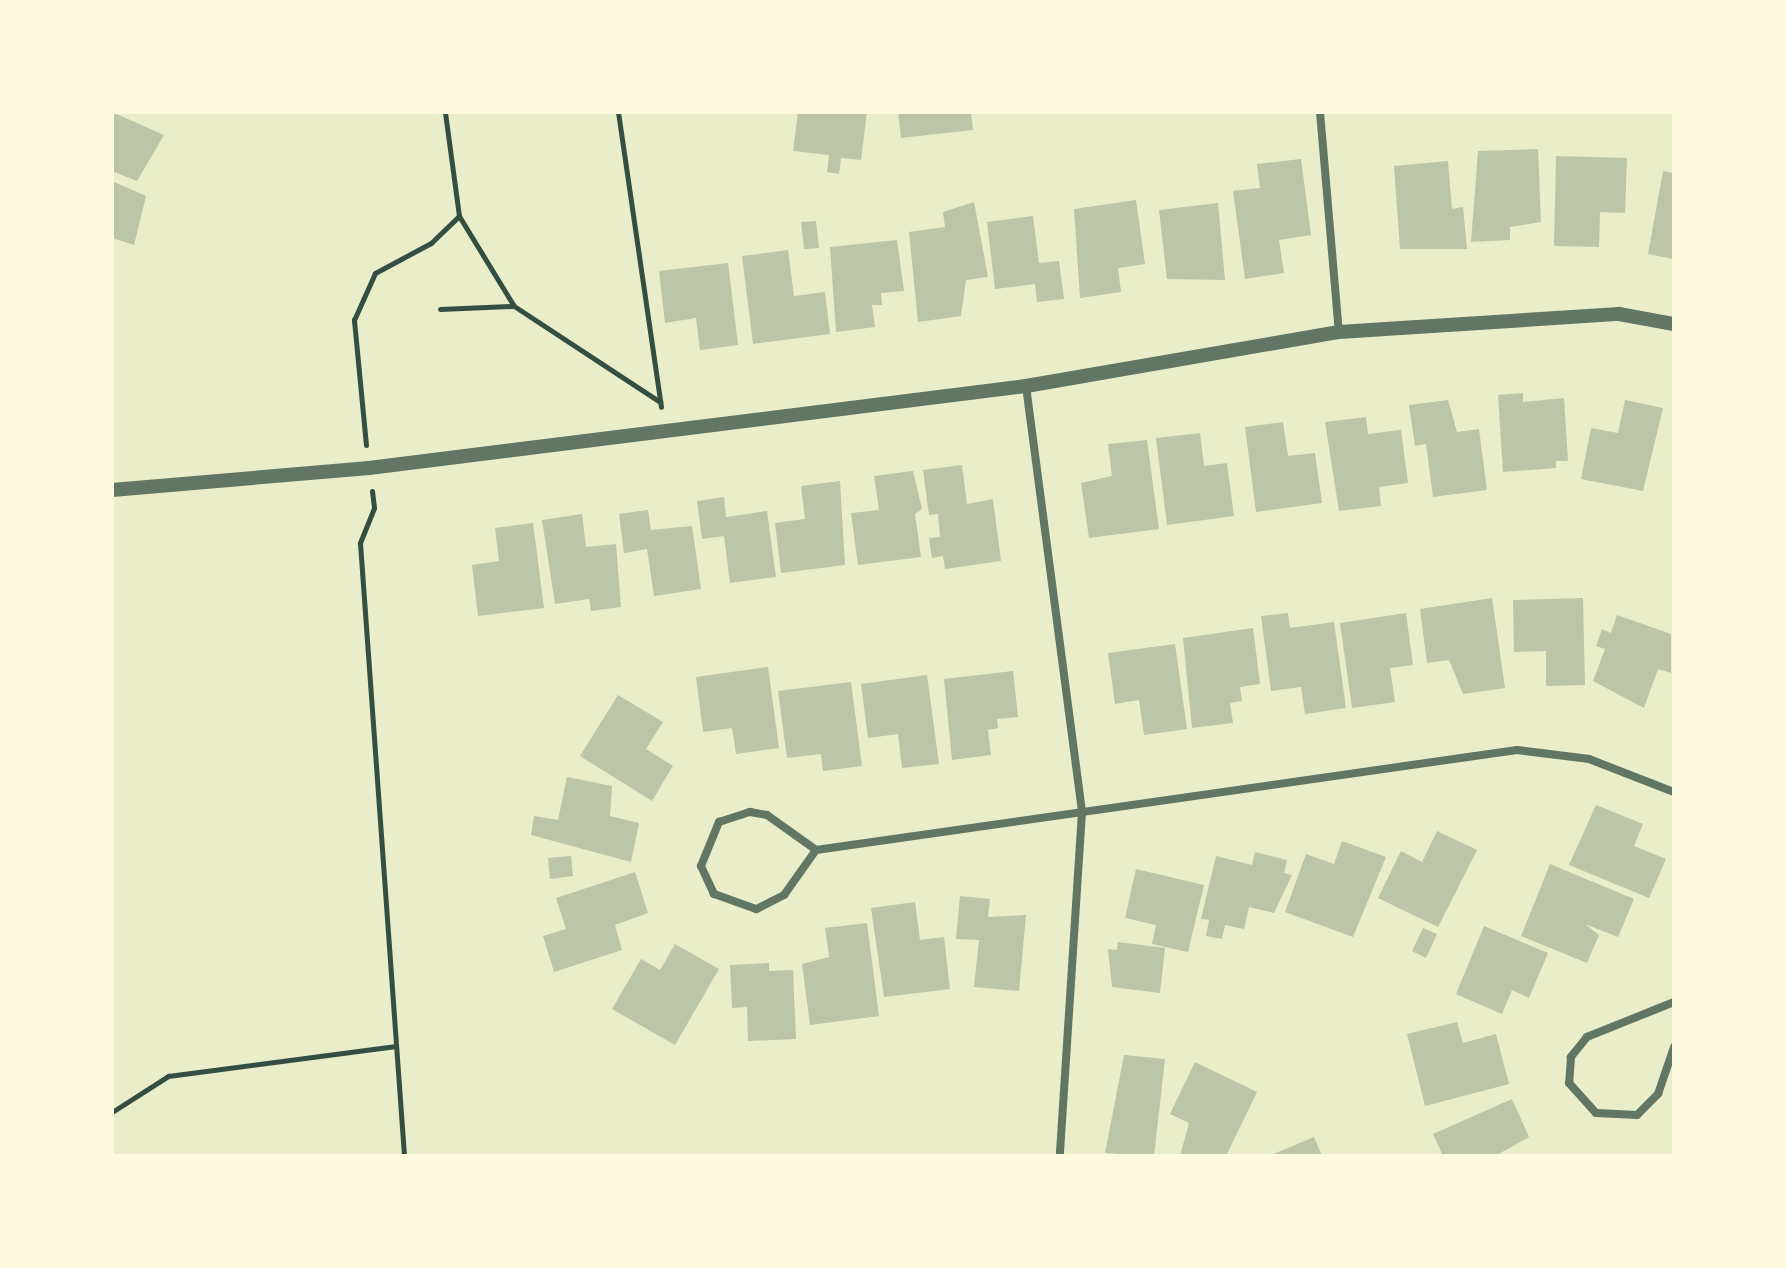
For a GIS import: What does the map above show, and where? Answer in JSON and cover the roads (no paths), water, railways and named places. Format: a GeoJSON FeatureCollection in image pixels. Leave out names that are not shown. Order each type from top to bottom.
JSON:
{"type":"FeatureCollection","features":[{"type":"Feature","properties":{"kind":"street"},"geometry":{"type":"LineString","coordinates":[[1320,112],[1339,332]]}},
{"type":"Feature","properties":{"kind":"street"},"geometry":{"type":"LineString","coordinates":[[112,490],[369,468],[664,428],[1026,386],[1339,332],[1619,314],[1674,324]]}},
{"type":"Feature","properties":{"kind":"street"},"geometry":{"type":"LineString","coordinates":[[1026,386],[1082,812],[1060,1156]]}},
{"type":"Feature","properties":{"kind":"street"},"geometry":{"type":"LineString","coordinates":[[816,850],[784,895],[756,909],[714,894],[701,866],[719,822],[750,812],[767,815],[816,850],[1517,750],[1589,759],[1674,792]]}},
{"type":"Feature","properties":{"kind":"street"},"geometry":{"type":"LineString","coordinates":[[1674,1002],[1587,1037],[1571,1057],[1569,1083],[1596,1113],[1637,1115],[1658,1094],[1674,1047]]}}]}
